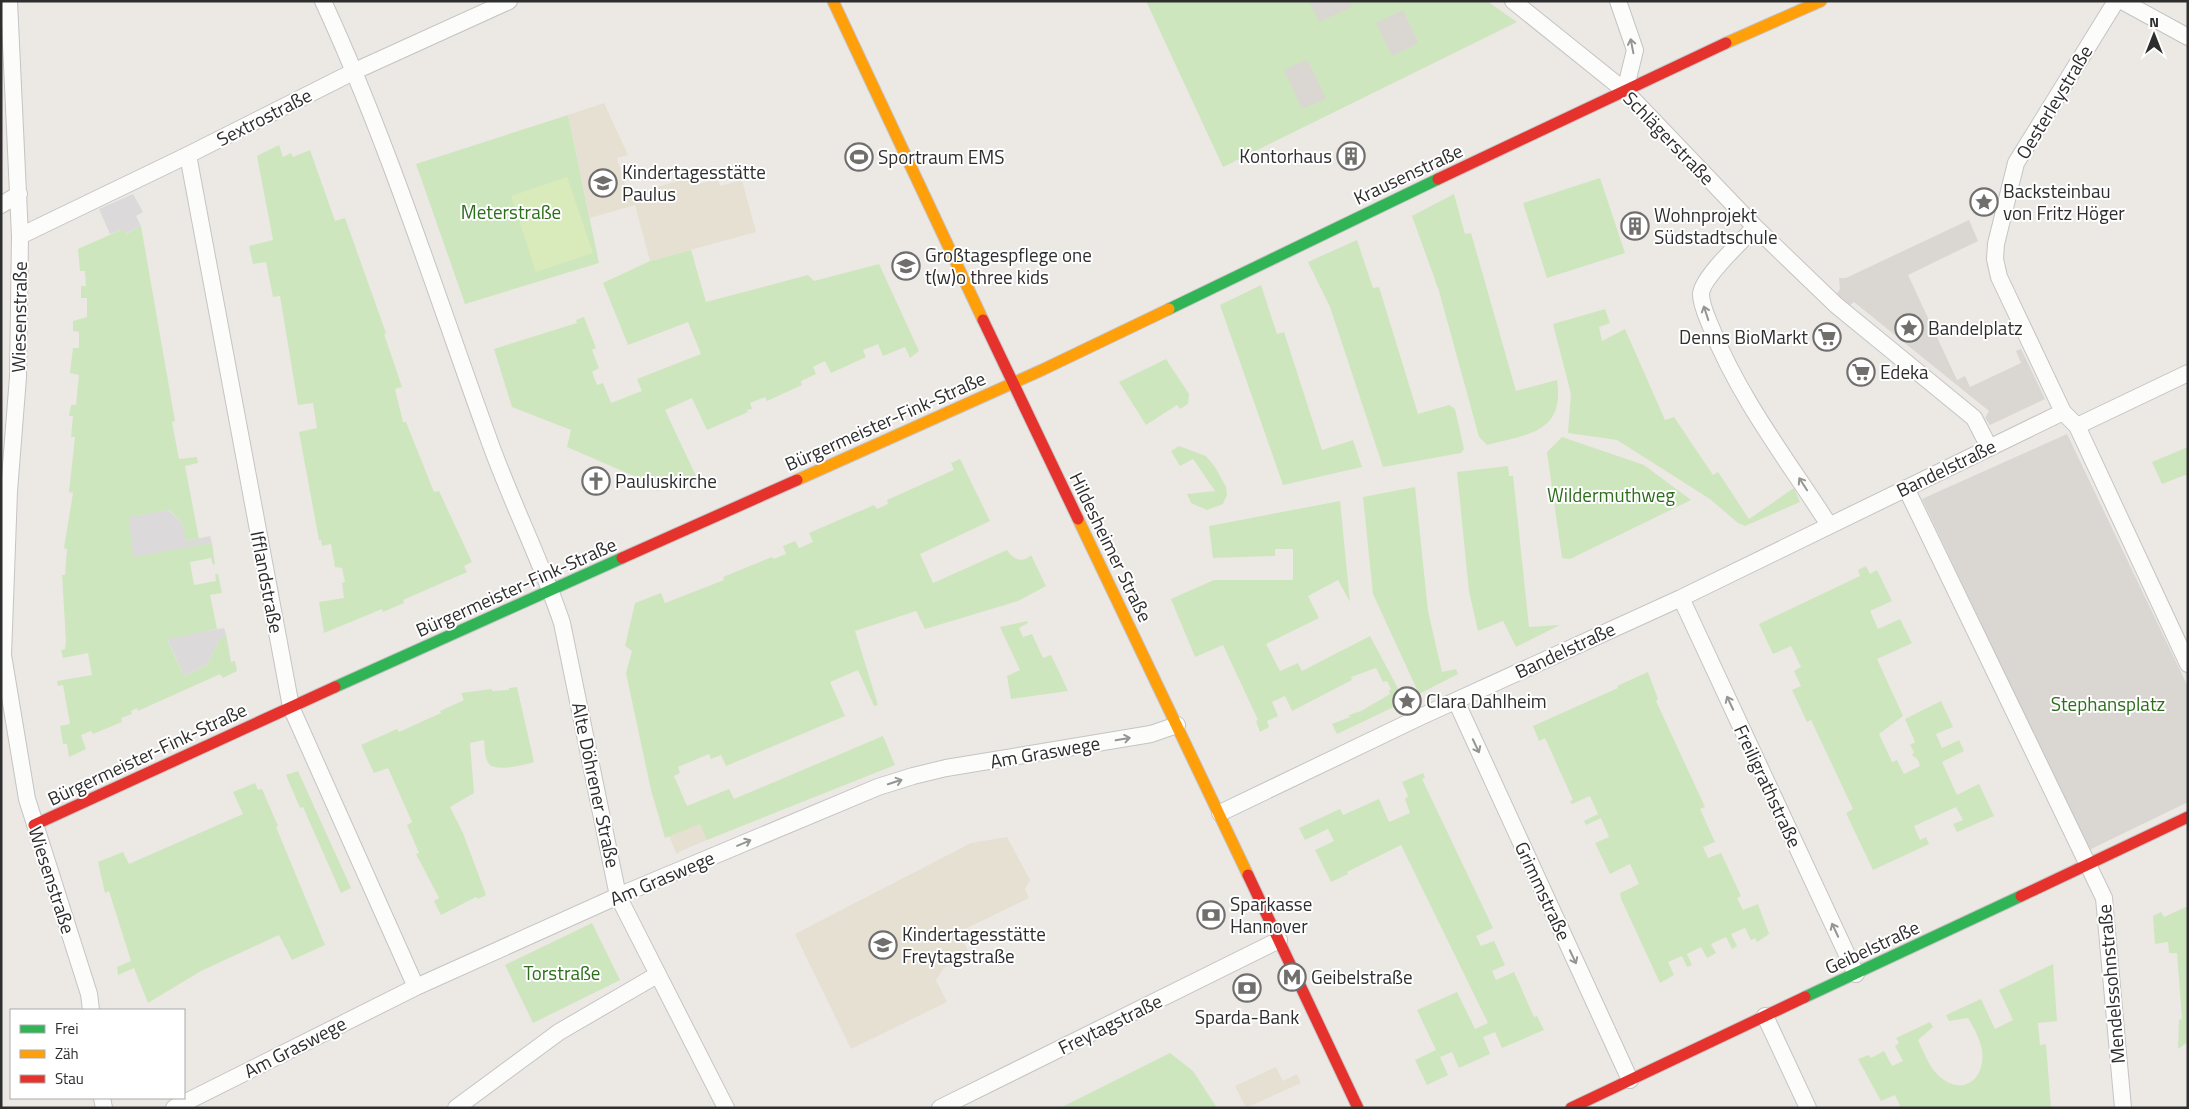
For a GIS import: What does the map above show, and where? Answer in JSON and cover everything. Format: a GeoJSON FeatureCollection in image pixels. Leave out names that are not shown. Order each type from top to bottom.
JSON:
{"type":"FeatureCollection","features":[{"type":"Feature","properties":{"kind":"street","name":"Wiesenstraße"},"geometry":{"type":"LineString","coordinates":[[8,1],[20,236],[18,377],[9,491],[3,655],[27,799],[89,994],[91,1009]]}},
{"type":"Feature","properties":{"kind":"street"},"geometry":{"type":"LineString","coordinates":[[323,1],[355,71],[489,440],[551,590]]}},
{"type":"Feature","properties":{"kind":"street","name":"Sextrostraße"},"geometry":{"type":"LineString","coordinates":[[20,236],[188,155],[355,71],[509,1]]}},
{"type":"Feature","properties":{"kind":"street","name":"Hildesheimer Straße"},"geometry":{"type":"LineString","coordinates":[[834,1],[1012,382],[1220,813],[1358,1108]]}},
{"type":"Feature","properties":{"kind":"street","name":"Schlägerstraße"},"geometry":{"type":"LineString","coordinates":[[1513,1],[1625,91],[1755,227],[1836,305],[1974,418],[1989,447]]}},
{"type":"Feature","properties":{"kind":"street"},"geometry":{"type":"LineString","coordinates":[[1618,1],[1635,50],[1625,91]]}},
{"type":"Feature","properties":{"kind":"street","name":"Krausenstraße"},"geometry":{"type":"LineString","coordinates":[[1012,382],[1128,330],[1385,204],[1676,65],[1821,1]]}},
{"type":"Feature","properties":{"kind":"street","name":"Oesterleystraße"},"geometry":{"type":"LineString","coordinates":[[2077,426],[2063,412],[1999,277],[1994,259],[2016,163],[2116,1]]}},
{"type":"Feature","properties":{"kind":"street"},"geometry":{"type":"LineString","coordinates":[[2122,1],[2188,37]]}},
{"type":"Feature","properties":{"kind":"street","name":"Ifflandstraße"},"geometry":{"type":"LineString","coordinates":[[188,155],[291,707],[416,987]]}},
{"type":"Feature","properties":{"kind":"street"},"geometry":{"type":"LineString","coordinates":[[1,205],[19,194]]}},
{"type":"Feature","properties":{"kind":"street"},"geometry":{"type":"LineString","coordinates":[[1755,227],[1710,276],[1701,293],[1705,310],[1721,352],[1743,393],[1829,525]]}},
{"type":"Feature","properties":{"kind":"street"},"geometry":{"type":"LineString","coordinates":[[2188,373],[2077,426],[2188,664]]}},
{"type":"Feature","properties":{"kind":"street","name":"Bürgermeister-Fink-Straße"},"geometry":{"type":"LineString","coordinates":[[34,825],[1012,382]]}},
{"type":"Feature","properties":{"kind":"street","name":"Bandelstraße"},"geometry":{"type":"LineString","coordinates":[[1220,813],[1456,701],[1681,598],[2063,412]]}},
{"type":"Feature","properties":{"kind":"street"},"geometry":{"type":"LineString","coordinates":[[1906,488],[2087,865]]}},
{"type":"Feature","properties":{"kind":"street","name":"Alte Döhrener Straße"},"geometry":{"type":"LineString","coordinates":[[551,590],[562,623],[618,896],[726,1108]]}},
{"type":"Feature","properties":{"kind":"street","name":"Freiligrathstraße"},"geometry":{"type":"LineString","coordinates":[[1681,598],[1856,974]]}},
{"type":"Feature","properties":{"kind":"street","name":"Grimmstraße"},"geometry":{"type":"LineString","coordinates":[[1456,701],[1630,1080]]}},
{"type":"Feature","properties":{"kind":"street","name":"Am Graswege"},"geometry":{"type":"LineString","coordinates":[[174,1108],[416,987],[618,896],[878,787],[913,776],[1152,734],[1177,725]]}},
{"type":"Feature","properties":{"kind":"street","name":"Geibelstraße"},"geometry":{"type":"LineString","coordinates":[[1571,1108],[2188,818]]}},
{"type":"Feature","properties":{"kind":"street","name":"Mendelssohnstraße"},"geometry":{"type":"LineString","coordinates":[[2087,865],[2104,898],[2123,1108]]}},
{"type":"Feature","properties":{"kind":"street","name":"Freytagstraße"},"geometry":{"type":"LineString","coordinates":[[940,1108],[1279,940]]}},
{"type":"Feature","properties":{"kind":"street"},"geometry":{"type":"LineString","coordinates":[[456,1108],[559,1032],[657,975]]}},
{"type":"Feature","properties":{"kind":"street"},"geometry":{"type":"LineString","coordinates":[[1765,1016],[1808,1108]]}},
{"type":"Feature","properties":{"kind":"shaded area"},"geometry":{"type":"Polygon","coordinates":[[[1309,1],[1349,1],[1352,7],[1319,22],[1309,1]]]}},
{"type":"Feature","properties":{"kind":"shaded area"},"geometry":{"type":"Polygon","coordinates":[[[1403,10],[1418,43],[1392,56],[1376,23],[1403,10]]]}},
{"type":"Feature","properties":{"kind":"shaded area"},"geometry":{"type":"Polygon","coordinates":[[[1307,59],[1326,99],[1302,109],[1284,70],[1307,59]]]}},
{"type":"Feature","properties":{"kind":"shaded area","name":"Kindertagesstätte Paulus"},"geometry":{"type":"Polygon","coordinates":[[[604,103],[628,155],[617,158],[628,195],[689,178],[691,186],[718,179],[720,186],[742,180],[756,232],[650,261],[635,205],[590,218],[568,115],[604,103]]]}},
{"type":"Feature","properties":{"kind":"shaded area"},"geometry":{"type":"Polygon","coordinates":[[[133,194],[143,212],[136,216],[141,226],[125,234],[123,229],[110,234],[99,209],[133,194]]]}},
{"type":"Feature","properties":{"kind":"shaded area","name":"Bandelplatz"},"geometry":{"type":"Polygon","coordinates":[[[1969,220],[1978,241],[1908,275],[1957,380],[1965,376],[1970,387],[2021,363],[2016,351],[2021,349],[2045,399],[1990,425],[1985,418],[1989,411],[1854,302],[1849,306],[1836,295],[1840,289],[1839,278],[1846,278],[1969,220]]]}},
{"type":"Feature","properties":{"kind":"shaded area","name":"Stephansplatz"},"geometry":{"type":"Polygon","coordinates":[[[2067,434],[2188,687],[2188,802],[2089,850],[1922,499],[2067,434]]]}},
{"type":"Feature","properties":{"kind":"shaded area"},"geometry":{"type":"Polygon","coordinates":[[[168,510],[182,523],[186,541],[210,536],[212,543],[133,558],[128,517],[168,510]]]}},
{"type":"Feature","properties":{"kind":"shaded area"},"geometry":{"type":"Polygon","coordinates":[[[224,628],[226,634],[218,642],[207,665],[184,676],[167,638],[224,628]]]}},
{"type":"Feature","properties":{"kind":"shaded area"},"geometry":{"type":"Polygon","coordinates":[[[701,814],[711,838],[679,852],[677,855],[665,826],[701,814]]]}},
{"type":"Feature","properties":{"kind":"shaded area","name":"Kindertagesstätte Freytagstraße"},"geometry":{"type":"Polygon","coordinates":[[[1007,837],[1030,880],[1025,889],[1029,898],[959,932],[970,955],[944,968],[936,980],[947,1002],[851,1049],[795,934],[971,843],[1007,837]]]}},
{"type":"Feature","properties":{"kind":"shaded area"},"geometry":{"type":"Polygon","coordinates":[[[1276,1067],[1283,1081],[1297,1074],[1301,1083],[1246,1108],[1235,1086],[1276,1067]]]}},
{"type":"Feature","properties":{"kind":"green space"},"geometry":{"type":"Polygon","coordinates":[[[1146,1],[1487,1],[1517,22],[1223,167],[1146,1]]]}},
{"type":"Feature","properties":{"kind":"green space","name":"Meterstraße"},"geometry":{"type":"Polygon","coordinates":[[[568,115],[599,263],[465,304],[416,164],[568,115]]]}},
{"type":"Feature","properties":{"kind":"green space"},"geometry":{"type":"Polygon","coordinates":[[[279,145],[283,157],[291,153],[293,157],[310,150],[335,221],[345,218],[386,333],[384,334],[402,387],[395,389],[403,422],[406,422],[434,492],[439,491],[472,562],[464,566],[467,572],[403,600],[404,603],[383,612],[382,609],[324,633],[319,602],[344,598],[342,583],[345,582],[342,568],[335,567],[331,544],[322,546],[321,540],[319,540],[299,432],[317,428],[313,403],[298,405],[280,296],[273,297],[266,262],[253,264],[249,246],[273,240],[257,156],[279,145]]]}},
{"type":"Feature","properties":{"kind":"green space"},"geometry":{"type":"Polygon","coordinates":[[[567,177],[593,253],[536,272],[511,196],[567,177]]]}},
{"type":"Feature","properties":{"kind":"green space"},"geometry":{"type":"Polygon","coordinates":[[[1600,178],[1625,253],[1547,278],[1523,203],[1600,178]]]}},
{"type":"Feature","properties":{"kind":"green space"},"geometry":{"type":"Polygon","coordinates":[[[1454,194],[1465,234],[1471,233],[1516,391],[1557,380],[1558,398],[1555,411],[1549,421],[1529,434],[1487,445],[1479,437],[1439,291],[1412,216],[1454,194]]]}},
{"type":"Feature","properties":{"kind":"green space"},"geometry":{"type":"Polygon","coordinates":[[[141,226],[175,421],[172,422],[179,459],[197,457],[198,463],[185,466],[199,539],[186,541],[182,523],[169,510],[129,517],[133,557],[212,543],[215,564],[213,565],[211,558],[190,562],[194,585],[216,581],[215,574],[218,574],[222,593],[210,595],[217,629],[167,639],[184,676],[207,665],[218,642],[226,634],[231,662],[235,661],[237,671],[223,678],[220,674],[138,711],[137,708],[131,711],[132,714],[121,718],[122,722],[93,734],[91,731],[81,735],[86,749],[69,757],[67,744],[63,744],[60,726],[70,724],[63,685],[58,686],[57,681],[92,675],[88,653],[63,658],[61,650],[65,649],[66,641],[62,575],[65,575],[67,549],[64,548],[73,493],[69,492],[75,437],[71,437],[73,416],[69,416],[71,405],[76,405],[79,375],[70,373],[73,348],[79,348],[79,332],[73,331],[73,321],[87,317],[87,298],[81,298],[81,286],[86,286],[85,271],[80,271],[78,249],[123,229],[126,234],[141,226]]]}},
{"type":"Feature","properties":{"kind":"green space"},"geometry":{"type":"Polygon","coordinates":[[[1357,240],[1373,288],[1379,287],[1418,414],[1449,405],[1455,409],[1464,449],[1461,453],[1383,467],[1330,307],[1308,262],[1357,240]]]}},
{"type":"Feature","properties":{"kind":"green space"},"geometry":{"type":"Polygon","coordinates":[[[691,250],[706,302],[808,275],[814,281],[879,264],[919,351],[910,358],[905,347],[883,356],[878,344],[863,350],[866,357],[831,373],[825,361],[813,367],[816,374],[801,381],[802,385],[767,401],[765,397],[750,403],[752,409],[747,410],[748,412],[707,430],[692,398],[665,410],[696,476],[657,491],[641,479],[567,447],[571,430],[512,407],[494,349],[577,323],[576,320],[584,317],[596,348],[592,350],[599,368],[592,372],[597,385],[603,383],[611,403],[642,391],[637,379],[701,354],[688,322],[628,345],[603,283],[650,261],[691,250]]]}},
{"type":"Feature","properties":{"kind":"green space"},"geometry":{"type":"Polygon","coordinates":[[[1261,285],[1277,334],[1284,332],[1322,450],[1353,440],[1362,467],[1283,485],[1220,305],[1261,285]]]}},
{"type":"Feature","properties":{"kind":"green space"},"geometry":{"type":"Polygon","coordinates":[[[1605,309],[1610,323],[1599,327],[1602,341],[1625,329],[1665,420],[1674,417],[1713,475],[1718,472],[1749,519],[1794,488],[1800,502],[1745,526],[1738,523],[1710,499],[1617,440],[1568,433],[1571,394],[1553,324],[1605,309]]]}},
{"type":"Feature","properties":{"kind":"green space"},"geometry":{"type":"Polygon","coordinates":[[[1166,359],[1189,394],[1188,404],[1180,409],[1177,405],[1146,425],[1119,382],[1166,359]]]}},
{"type":"Feature","properties":{"kind":"green space","name":"Wildermuthweg"},"geometry":{"type":"Polygon","coordinates":[[[1562,437],[1644,465],[1691,500],[1570,559],[1562,558],[1547,452],[1562,437]]]}},
{"type":"Feature","properties":{"kind":"green space"},"geometry":{"type":"Polygon","coordinates":[[[1179,446],[1206,456],[1215,467],[1226,487],[1227,495],[1223,504],[1207,510],[1191,503],[1187,494],[1215,491],[1193,459],[1180,466],[1171,451],[1179,446]]]}},
{"type":"Feature","properties":{"kind":"green space"},"geometry":{"type":"Polygon","coordinates":[[[2188,447],[2188,474],[2162,484],[2152,462],[2188,447]]]}},
{"type":"Feature","properties":{"kind":"green space"},"geometry":{"type":"Polygon","coordinates":[[[960,459],[990,521],[920,554],[933,583],[1007,550],[1012,556],[1021,560],[1031,555],[1046,586],[1018,601],[925,629],[916,611],[855,631],[878,705],[874,706],[858,670],[830,682],[845,716],[726,766],[721,755],[711,759],[709,754],[678,767],[680,773],[674,776],[687,806],[729,789],[734,799],[883,736],[895,765],[707,840],[700,824],[665,838],[651,790],[626,673],[632,651],[625,646],[635,603],[661,593],[665,603],[724,580],[723,577],[772,557],[774,559],[786,554],[783,546],[795,541],[799,548],[813,542],[809,533],[874,505],[877,509],[888,504],[887,500],[954,470],[951,463],[960,459]]]}},
{"type":"Feature","properties":{"kind":"green space"},"geometry":{"type":"Polygon","coordinates":[[[1508,466],[1509,476],[1513,476],[1529,627],[1560,625],[1516,647],[1503,621],[1478,631],[1469,591],[1457,472],[1508,466]]]}},
{"type":"Feature","properties":{"kind":"green space"},"geometry":{"type":"Polygon","coordinates":[[[1415,487],[1428,611],[1442,672],[1456,669],[1458,674],[1419,694],[1373,594],[1363,497],[1415,487]]]}},
{"type":"Feature","properties":{"kind":"green space"},"geometry":{"type":"Polygon","coordinates":[[[1340,501],[1350,602],[1338,580],[1308,596],[1319,618],[1266,644],[1280,671],[1298,663],[1302,671],[1370,636],[1403,698],[1402,703],[1337,734],[1332,724],[1350,717],[1349,715],[1361,711],[1390,694],[1389,691],[1391,689],[1387,681],[1383,682],[1376,668],[1351,677],[1352,680],[1292,711],[1285,696],[1272,702],[1278,716],[1267,721],[1269,727],[1260,732],[1256,721],[1258,720],[1223,645],[1195,657],[1171,599],[1214,580],[1293,580],[1293,549],[1275,549],[1275,556],[1213,558],[1209,526],[1340,501]]]}},
{"type":"Feature","properties":{"kind":"green space"},"geometry":{"type":"Polygon","coordinates":[[[1866,566],[1870,574],[1877,570],[1892,601],[1870,611],[1878,629],[1900,619],[1912,643],[1877,659],[1903,716],[1879,734],[1892,762],[1897,760],[1904,774],[1920,766],[1918,760],[1912,755],[1914,752],[1910,745],[1915,742],[1905,719],[1941,701],[1953,727],[1936,734],[1942,748],[1959,740],[1964,751],[1942,762],[1957,795],[1979,784],[1994,816],[1957,832],[1953,824],[1963,820],[1956,807],[1914,826],[1920,840],[1926,837],[1929,844],[1873,870],[1846,813],[1853,809],[1811,720],[1807,722],[1792,690],[1801,686],[1794,671],[1801,667],[1791,646],[1773,654],[1759,624],[1860,576],[1858,570],[1866,566]]]}},
{"type":"Feature","properties":{"kind":"green space"},"geometry":{"type":"Polygon","coordinates":[[[1027,621],[1028,623],[1019,628],[1023,637],[1032,634],[1043,658],[1051,655],[1068,691],[1011,699],[1007,676],[1020,670],[1000,627],[1027,621]]]}},
{"type":"Feature","properties":{"kind":"green space"},"geometry":{"type":"Polygon","coordinates":[[[1648,672],[1658,699],[1656,701],[1705,807],[1700,809],[1715,842],[1703,847],[1708,858],[1721,853],[1741,896],[1737,898],[1743,910],[1758,904],[1769,934],[1757,942],[1755,938],[1751,940],[1745,928],[1731,934],[1737,946],[1732,949],[1726,937],[1711,944],[1716,953],[1707,958],[1701,947],[1687,954],[1692,965],[1687,967],[1682,956],[1668,962],[1674,975],[1660,983],[1621,899],[1620,893],[1639,884],[1630,864],[1610,874],[1595,843],[1609,837],[1601,818],[1586,825],[1584,821],[1598,814],[1590,796],[1572,804],[1570,801],[1573,800],[1545,738],[1539,741],[1533,726],[1618,688],[1617,686],[1648,672]]]}},
{"type":"Feature","properties":{"kind":"green space"},"geometry":{"type":"Polygon","coordinates":[[[517,687],[534,762],[510,767],[493,766],[486,759],[484,740],[470,743],[474,793],[450,807],[463,833],[486,895],[478,899],[476,897],[441,915],[434,901],[439,898],[416,854],[419,853],[407,825],[412,822],[388,768],[374,773],[361,745],[397,729],[399,732],[441,713],[440,711],[464,700],[461,693],[492,689],[492,691],[509,690],[509,688],[517,687]]]}},
{"type":"Feature","properties":{"kind":"green space"},"geometry":{"type":"Polygon","coordinates":[[[298,771],[351,888],[341,893],[303,807],[300,808],[286,775],[298,771]]]}},
{"type":"Feature","properties":{"kind":"green space"},"geometry":{"type":"Polygon","coordinates":[[[1423,773],[1425,778],[1422,779],[1493,928],[1476,936],[1481,946],[1494,941],[1505,965],[1492,971],[1496,980],[1514,972],[1534,1017],[1537,1016],[1544,1030],[1502,1048],[1495,1032],[1483,1037],[1490,1054],[1459,1068],[1452,1052],[1440,1057],[1448,1075],[1427,1085],[1415,1060],[1436,1050],[1417,1010],[1457,992],[1475,1029],[1488,1023],[1401,845],[1331,882],[1315,850],[1334,841],[1328,829],[1305,840],[1299,828],[1340,809],[1343,815],[1379,799],[1389,822],[1410,813],[1405,799],[1408,796],[1402,782],[1423,773]]]}},
{"type":"Feature","properties":{"kind":"green space"},"geometry":{"type":"Polygon","coordinates":[[[255,783],[258,790],[262,789],[278,826],[276,827],[325,945],[292,960],[279,935],[201,971],[148,1003],[134,968],[118,975],[117,967],[131,961],[109,891],[105,893],[98,862],[123,852],[129,864],[243,814],[233,792],[255,783]]]}},
{"type":"Feature","properties":{"kind":"green space"},"geometry":{"type":"Polygon","coordinates":[[[2188,906],[2188,1042],[2178,1049],[2179,1020],[2182,1019],[2177,953],[2169,953],[2168,942],[2155,944],[2153,916],[2161,912],[2164,917],[2188,906]]]}},
{"type":"Feature","properties":{"kind":"green space","name":"Torstraße"},"geometry":{"type":"Polygon","coordinates":[[[592,923],[620,980],[533,1023],[505,965],[592,923]]]}},
{"type":"Feature","properties":{"kind":"green space"},"geometry":{"type":"Polygon","coordinates":[[[2053,964],[2057,1021],[2038,1023],[2040,1045],[2046,1044],[2051,1108],[1897,1108],[1900,1106],[1895,1095],[1881,1101],[1858,1059],[1869,1055],[1871,1058],[1884,1051],[1892,1066],[1903,1061],[1895,1046],[1899,1043],[1896,1038],[1930,1022],[1933,1027],[1918,1040],[1933,1069],[1949,1083],[1965,1085],[1972,1082],[1977,1076],[1982,1060],[1982,1050],[1975,1030],[1968,1018],[1949,1021],[1946,1015],[1981,999],[1995,1029],[2013,1020],[1999,990],[2053,964]]]}},
{"type":"Feature","properties":{"kind":"green space"},"geometry":{"type":"Polygon","coordinates":[[[1170,1053],[1193,1071],[1217,1108],[1060,1108],[1170,1053]]]}},
{"type":"Feature","properties":{"kind":"traffic: fast"},"geometry":{"type":"LineString","coordinates":[[1169,309],[1438,179]]}},
{"type":"Feature","properties":{"kind":"traffic: fast"},"geometry":{"type":"LineString","coordinates":[[335,687],[622,558]]}},
{"type":"Feature","properties":{"kind":"traffic: fast"},"geometry":{"type":"LineString","coordinates":[[1805,997],[2021,896]]}},
{"type":"Feature","properties":{"kind":"traffic: slow"},"geometry":{"type":"LineString","coordinates":[[833,1],[983,320]]}},
{"type":"Feature","properties":{"kind":"traffic: slow"},"geometry":{"type":"LineString","coordinates":[[1726,43],[1821,1]]}},
{"type":"Feature","properties":{"kind":"traffic: slow"},"geometry":{"type":"LineString","coordinates":[[797,480],[1042,370],[1169,309]]}},
{"type":"Feature","properties":{"kind":"traffic: slow"},"geometry":{"type":"LineString","coordinates":[[1078,519],[1248,875]]}},
{"type":"Feature","properties":{"kind":"traffic: jam"},"geometry":{"type":"LineString","coordinates":[[1438,179],[1726,43]]}},
{"type":"Feature","properties":{"kind":"traffic: jam"},"geometry":{"type":"LineString","coordinates":[[983,320],[1078,519]]}},
{"type":"Feature","properties":{"kind":"traffic: jam"},"geometry":{"type":"LineString","coordinates":[[622,558],[797,480]]}},
{"type":"Feature","properties":{"kind":"traffic: jam"},"geometry":{"type":"LineString","coordinates":[[34,825],[335,687]]}},
{"type":"Feature","properties":{"kind":"traffic: jam"},"geometry":{"type":"LineString","coordinates":[[2021,896],[2188,817]]}},
{"type":"Feature","properties":{"kind":"traffic: jam"},"geometry":{"type":"LineString","coordinates":[[1248,875],[1358,1108]]}},
{"type":"Feature","properties":{"kind":"traffic: jam"},"geometry":{"type":"LineString","coordinates":[[1571,1108],[1805,997]]}},
{"type":"Feature","properties":{"kind":"place","name":"Kontorhaus"},"geometry":{"type":"Point","coordinates":[1351,156]}},
{"type":"Feature","properties":{"kind":"place","name":"Sportraum EMS"},"geometry":{"type":"Point","coordinates":[859,157]}},
{"type":"Feature","properties":{"kind":"place","name":"Kindertagesstätte Paulus"},"geometry":{"type":"Point","coordinates":[603,183]}},
{"type":"Feature","properties":{"kind":"place","name":"Backsteinbau von Fritz Höger"},"geometry":{"type":"Point","coordinates":[1984,202]}},
{"type":"Feature","properties":{"kind":"place","name":"Wohnprojekt Südstadtschule"},"geometry":{"type":"Point","coordinates":[1635,226]}},
{"type":"Feature","properties":{"kind":"place","name":"Großtagespflege one t(w)o three kids"},"geometry":{"type":"Point","coordinates":[906,266]}},
{"type":"Feature","properties":{"kind":"place","name":"Bandelplatz"},"geometry":{"type":"Point","coordinates":[1909,328]}},
{"type":"Feature","properties":{"kind":"place","name":"Denns BioMarkt"},"geometry":{"type":"Point","coordinates":[1827,337]}},
{"type":"Feature","properties":{"kind":"place","name":"Edeka"},"geometry":{"type":"Point","coordinates":[1861,372]}},
{"type":"Feature","properties":{"kind":"place","name":"Pauluskirche"},"geometry":{"type":"Point","coordinates":[596,481]}},
{"type":"Feature","properties":{"kind":"place","name":"Clara Dahlheim"},"geometry":{"type":"Point","coordinates":[1407,701]}},
{"type":"Feature","properties":{"kind":"place","name":"Sparkasse Hannover"},"geometry":{"type":"Point","coordinates":[1211,915]}},
{"type":"Feature","properties":{"kind":"place","name":"Kindertagesstätte Freytagstraße"},"geometry":{"type":"Point","coordinates":[883,945]}},
{"type":"Feature","properties":{"kind":"place","name":"Geibelstraße"},"geometry":{"type":"Point","coordinates":[1292,977]}},
{"type":"Feature","properties":{"kind":"place","name":"Sparda-Bank"},"geometry":{"type":"Point","coordinates":[1247,988]}}]}
